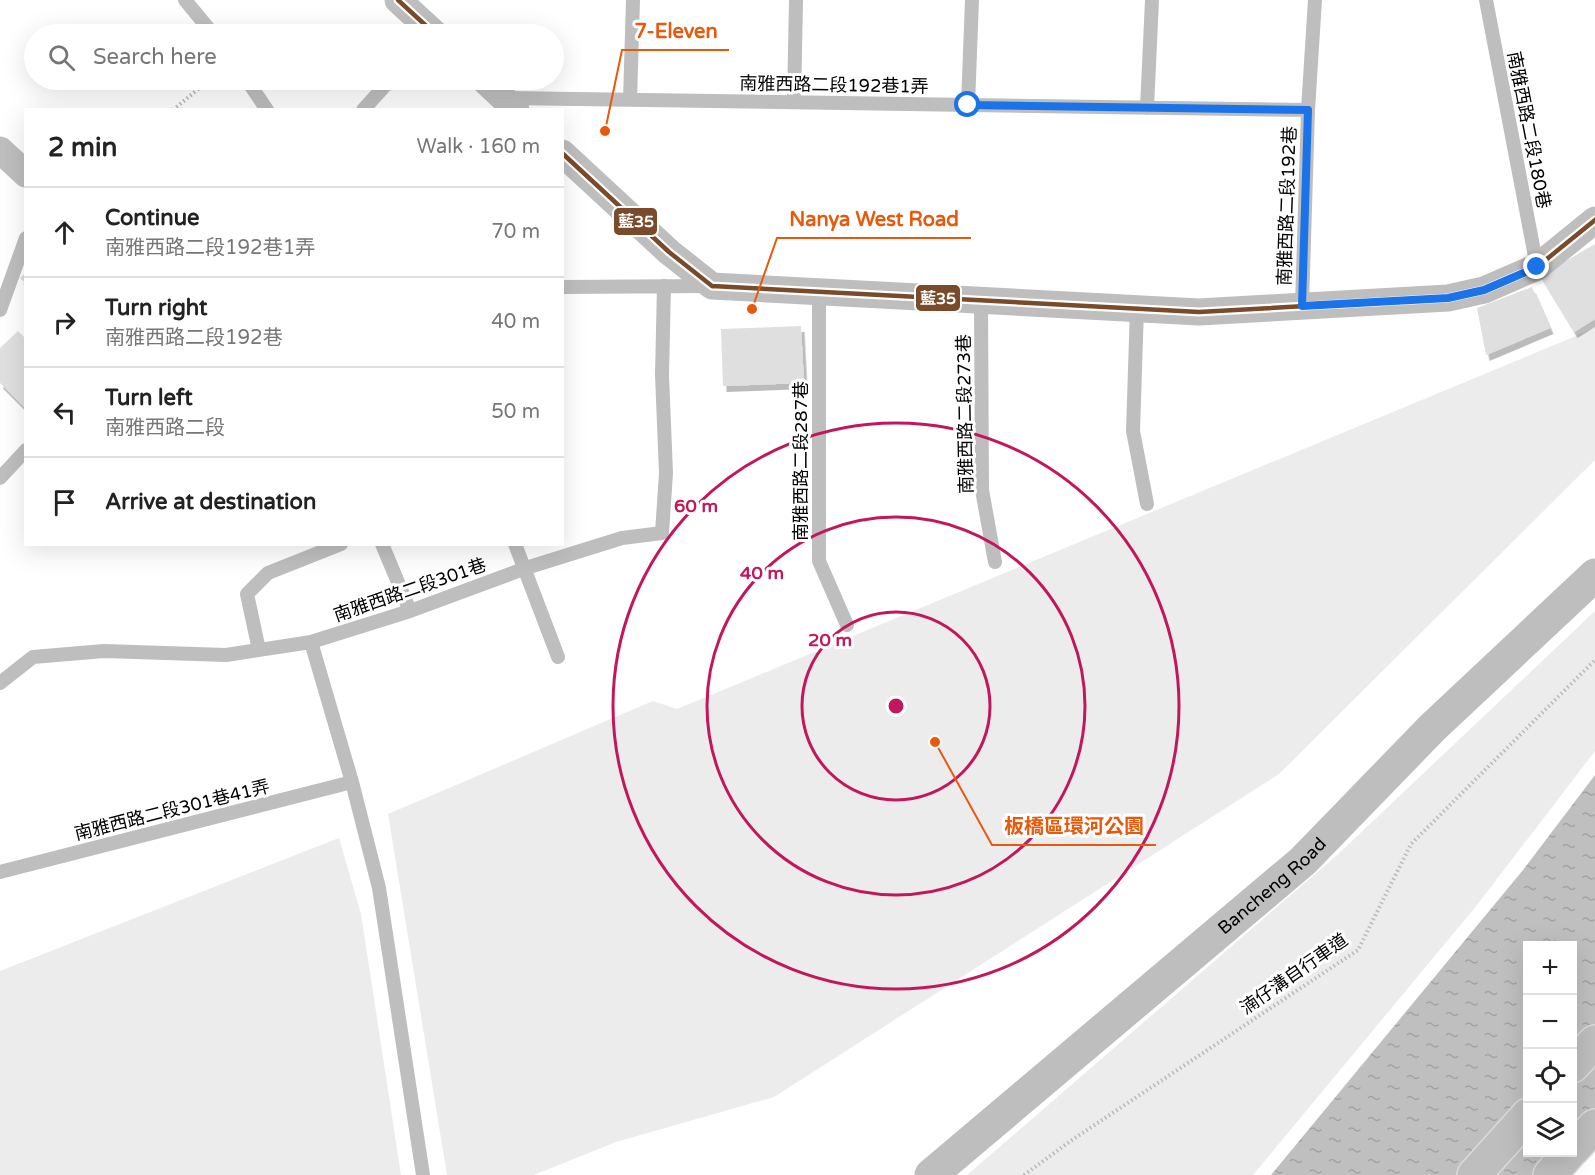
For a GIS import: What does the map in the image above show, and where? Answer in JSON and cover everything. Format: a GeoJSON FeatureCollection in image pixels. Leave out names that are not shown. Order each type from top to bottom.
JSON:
{"type":"FeatureCollection","features":[{"type":"Feature","properties":{"kind":"main road","name":"Bancheng Road"},"geometry":{"type":"LineString","coordinates":[[931,1175],[1303,861],[1432,728],[1595,575]]}},
{"type":"Feature","properties":{"kind":"main road"},"geometry":{"type":"LineString","coordinates":[[1577,1061],[1595,1042]]}},
{"type":"Feature","properties":{"kind":"main road"},"geometry":{"type":"LineString","coordinates":[[1474,1175],[1523,1120]]}},
{"type":"Feature","properties":{"kind":"main road"},"geometry":{"type":"LineString","coordinates":[[1577,1145],[1595,1126]]}},
{"type":"Feature","properties":{"kind":"main road"},"geometry":{"type":"LineString","coordinates":[[1550,1175],[1566,1157]]}},
{"type":"Feature","properties":{"kind":"street"},"geometry":{"type":"LineString","coordinates":[[398,0],[425,23]]}},
{"type":"Feature","properties":{"kind":"street"},"geometry":{"type":"LineString","coordinates":[[495,90],[510,104]]}},
{"type":"Feature","properties":{"kind":"street"},"geometry":{"type":"LineString","coordinates":[[0,150],[24,172]]}},
{"type":"Feature","properties":{"kind":"street"},"geometry":{"type":"LineString","coordinates":[[564,155],[669,252],[712,286],[1199,312],[1448,298],[1484,290],[1537,267],[1595,220]]}},
{"type":"Feature","properties":{"kind":"lane"},"geometry":{"type":"LineString","coordinates":[[184,0],[204,24]]}},
{"type":"Feature","properties":{"kind":"lane"},"geometry":{"type":"LineString","coordinates":[[630,100],[633,0]]}},
{"type":"Feature","properties":{"kind":"lane"},"geometry":{"type":"LineString","coordinates":[[794,102],[796,0]]}},
{"type":"Feature","properties":{"kind":"lane"},"geometry":{"type":"LineString","coordinates":[[968,105],[972,0]]}},
{"type":"Feature","properties":{"kind":"lane"},"geometry":{"type":"LineString","coordinates":[[1148,108],[1152,0]]}},
{"type":"Feature","properties":{"kind":"lane","name":"南雅西路二段192巷"},"geometry":{"type":"LineString","coordinates":[[1302,306],[1308,110],[1315,0]]}},
{"type":"Feature","properties":{"kind":"lane","name":"南雅西路二段180巷"},"geometry":{"type":"LineString","coordinates":[[1486,0],[1537,267]]}},
{"type":"Feature","properties":{"kind":"lane"},"geometry":{"type":"LineString","coordinates":[[254,90],[266,108]]}},
{"type":"Feature","properties":{"kind":"lane"},"geometry":{"type":"LineString","coordinates":[[365,108],[381,90]]}},
{"type":"Feature","properties":{"kind":"lane","name":"南雅西路二段192巷1弄"},"geometry":{"type":"LineString","coordinates":[[510,104],[630,100],[1308,110]]}},
{"type":"Feature","properties":{"kind":"lane"},"geometry":{"type":"LineString","coordinates":[[0,310],[24,244]]}},
{"type":"Feature","properties":{"kind":"lane","name":"南雅西路二段301巷"},"geometry":{"type":"LineString","coordinates":[[0,683],[33,657],[104,651],[226,655],[311,642],[410,611],[526,568],[621,538],[662,533],[666,473],[662,375],[664,286]]}},
{"type":"Feature","properties":{"kind":"lane"},"geometry":{"type":"LineString","coordinates":[[564,287],[712,286]]}},
{"type":"Feature","properties":{"kind":"lane","name":"南雅西路二段287巷"},"geometry":{"type":"LineString","coordinates":[[819,292],[819,561],[847,625]]}},
{"type":"Feature","properties":{"kind":"lane","name":"南雅西路二段273巷"},"geometry":{"type":"LineString","coordinates":[[981,300],[982,490],[995,562]]}},
{"type":"Feature","properties":{"kind":"lane"},"geometry":{"type":"LineString","coordinates":[[1137,308],[1133,431],[1147,504]]}},
{"type":"Feature","properties":{"kind":"lane"},"geometry":{"type":"LineString","coordinates":[[0,478],[24,452]]}},
{"type":"Feature","properties":{"kind":"lane"},"geometry":{"type":"LineString","coordinates":[[259,650],[248,594],[268,573],[336,546]]}},
{"type":"Feature","properties":{"kind":"lane"},"geometry":{"type":"LineString","coordinates":[[383,546],[410,611]]}},
{"type":"Feature","properties":{"kind":"lane"},"geometry":{"type":"LineString","coordinates":[[516,546],[558,657]]}},
{"type":"Feature","properties":{"kind":"lane"},"geometry":{"type":"LineString","coordinates":[[311,642],[352,782],[379,888],[423,1175]]}},
{"type":"Feature","properties":{"kind":"lane","name":"南雅西路二段301巷41弄"},"geometry":{"type":"LineString","coordinates":[[0,872],[352,782]]}},
{"type":"Feature","properties":{"kind":"path"},"geometry":{"type":"LineString","coordinates":[[175,108],[197,90]]}},
{"type":"Feature","properties":{"kind":"path","name":"湳仔溝自行車道"},"geometry":{"type":"LineString","coordinates":[[1024,1175],[1071,1140],[1358,950],[1411,844],[1595,660]]}},
{"type":"Feature","properties":{"kind":"shaded area"},"geometry":{"type":"Polygon","coordinates":[[[1595,328],[1595,460],[1279,774],[774,1097],[616,1142],[534,1175],[447,1175],[388,814],[653,701],[677,709],[1595,328]]]}},
{"type":"Feature","properties":{"kind":"shaded area"},"geometry":{"type":"Polygon","coordinates":[[[1595,611],[1595,751],[1477,905],[1253,1175],[967,1175],[1336,856],[1595,611]]]}},
{"type":"Feature","properties":{"kind":"shaded area"},"geometry":{"type":"Polygon","coordinates":[[[339,838],[361,914],[401,1175],[0,1175],[0,971],[339,838]]]}},
{"type":"Feature","properties":{"kind":"water"},"geometry":{"type":"Polygon","coordinates":[[[1595,775],[1595,1129],[1577,1152],[1577,941],[1523,941],[1523,1157],[1573,1157],[1559,1175],[1271,1175],[1523,870],[1595,775]]]}},
{"type":"Feature","properties":{"kind":"building"},"geometry":{"type":"Polygon","coordinates":[[[1595,244],[1595,319],[1574,332],[1540,276],[1595,244]]]}},
{"type":"Feature","properties":{"kind":"building"},"geometry":{"type":"Polygon","coordinates":[[[1532,287],[1550,328],[1486,355],[1477,308],[1532,287]]]}},
{"type":"Feature","properties":{"kind":"building"},"geometry":{"type":"Polygon","coordinates":[[[801,326],[804,383],[723,386],[721,329],[801,326]]]}},
{"type":"Feature","properties":{"kind":"building"},"geometry":{"type":"Polygon","coordinates":[[[18,331],[24,337],[24,407],[0,383],[0,348],[18,331]]]}},
{"type":"Feature","properties":{"kind":"transit line","name":"藍35"},"geometry":{"type":"LineString","coordinates":[[398,0],[424,24]]}},
{"type":"Feature","properties":{"kind":"transit line","name":"藍35"},"geometry":{"type":"LineString","coordinates":[[564,155],[669,252],[712,286]]}},
{"type":"Feature","properties":{"kind":"transit line","name":"藍35"},"geometry":{"type":"LineString","coordinates":[[712,286],[1199,312],[1448,298],[1484,290],[1537,267],[1595,220]]}},
{"type":"Feature","properties":{"kind":"place","name":"7-Eleven"},"geometry":{"type":"Point","coordinates":[605,131]}},
{"type":"Feature","properties":{"kind":"place","name":"Nanya West Road"},"geometry":{"type":"Point","coordinates":[752,309]}},
{"type":"Feature","properties":{"kind":"place","name":"板橋區環河公園"},"geometry":{"type":"Point","coordinates":[935,742]}},
{"type":"Feature","properties":{"kind":"route"},"geometry":{"type":"LineString","coordinates":[[968,105],[1308,110],[1302,306],[1448,298],[1484,290],[1537,267]]}}]}
